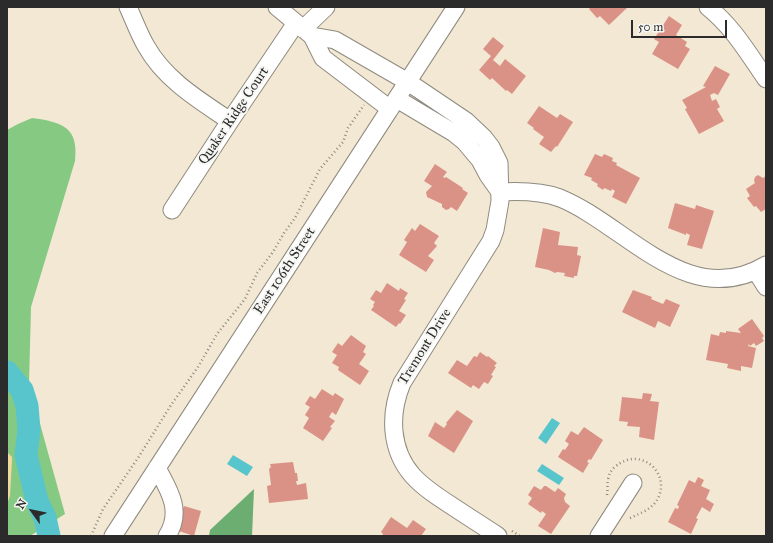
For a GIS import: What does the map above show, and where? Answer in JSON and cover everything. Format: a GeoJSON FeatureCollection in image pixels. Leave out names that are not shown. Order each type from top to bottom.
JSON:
{"type":"FeatureCollection","features":[{"type":"Feature","properties":{"kind":"street"},"geometry":{"type":"LineString","coordinates":[[128,7],[147,47],[171,78],[183,89],[230,121]]}},
{"type":"Feature","properties":{"kind":"street","name":"Quaker Ridge Court"},"geometry":{"type":"LineString","coordinates":[[172,210],[230,121],[304,29],[326,7]]}},
{"type":"Feature","properties":{"kind":"street","name":"East 106th Street"},"geometry":{"type":"LineString","coordinates":[[113,536],[456,7]]}},
{"type":"Feature","properties":{"kind":"street"},"geometry":{"type":"LineString","coordinates":[[708,7],[735,33],[766,79]]}},
{"type":"Feature","properties":{"kind":"street"},"geometry":{"type":"LineString","coordinates":[[280,8],[304,29],[323,58],[371,96],[393,104],[454,133],[464,141],[480,160],[500,192],[522,191],[558,198],[574,205],[604,223],[667,265],[702,278],[720,279],[744,276],[761,268],[766,287]]}},
{"type":"Feature","properties":{"kind":"street","name":"Tremont Drive"},"geometry":{"type":"LineString","coordinates":[[304,29],[335,40],[408,82],[466,121],[492,147],[499,163],[500,201],[495,230],[491,241],[402,384],[394,406],[393,418],[397,448],[404,463],[413,476],[432,493],[503,532]]}},
{"type":"Feature","properties":{"kind":"street"},"geometry":{"type":"LineString","coordinates":[[157,468],[173,500],[173,521],[167,536]]}},
{"type":"Feature","properties":{"kind":"street"},"geometry":{"type":"LineString","coordinates":[[599,536],[633,483]]}},
{"type":"Feature","properties":{"kind":"path"},"geometry":{"type":"LineString","coordinates":[[91,536],[103,509],[138,458],[171,405],[198,367],[217,334],[245,300],[257,273],[273,252],[295,218],[320,169],[343,142],[348,128],[371,96]]}},
{"type":"Feature","properties":{"kind":"path"},"geometry":{"type":"LineString","coordinates":[[503,532],[520,536]]}},
{"type":"Feature","properties":{"kind":"green space"},"geometry":{"type":"Polygon","coordinates":[[[32,118],[60,124],[66,128],[74,140],[76,150],[75,161],[31,307],[29,384],[65,514],[30,536],[7,536],[7,130],[32,118]]]}},
{"type":"Feature","properties":{"kind":"green space"},"geometry":{"type":"Polygon","coordinates":[[[254,489],[252,536],[209,536],[210,530],[254,489]]]}},
{"type":"Feature","properties":{"kind":"sand"},"geometry":{"type":"Polygon","coordinates":[[[7,452],[12,457],[12,461],[10,496],[7,504],[7,452]]]}},
{"type":"Feature","properties":{"kind":"water"},"geometry":{"type":"Polygon","coordinates":[[[552,418],[560,423],[546,444],[538,438],[552,418]]]}},
{"type":"Feature","properties":{"kind":"water"},"geometry":{"type":"Polygon","coordinates":[[[233,455],[253,467],[247,476],[227,464],[233,455]]]}},
{"type":"Feature","properties":{"kind":"water"},"geometry":{"type":"Polygon","coordinates":[[[542,464],[564,478],[559,485],[537,471],[542,464]]]}},
{"type":"Feature","properties":{"kind":"building"},"geometry":{"type":"Polygon","coordinates":[[[591,7],[628,7],[609,25],[600,16],[597,18],[589,9],[591,7]]]}},
{"type":"Feature","properties":{"kind":"building"},"geometry":{"type":"Polygon","coordinates":[[[669,16],[682,25],[676,35],[687,42],[685,46],[690,49],[678,69],[652,54],[659,42],[654,39],[669,16]]]}},
{"type":"Feature","properties":{"kind":"building"},"geometry":{"type":"Polygon","coordinates":[[[493,37],[504,46],[493,60],[500,66],[505,59],[526,76],[512,94],[507,90],[506,91],[492,78],[490,80],[479,70],[491,56],[483,49],[493,37]]]}},
{"type":"Feature","properties":{"kind":"building"},"geometry":{"type":"Polygon","coordinates":[[[715,66],[730,74],[718,95],[714,93],[710,95],[712,101],[716,99],[720,107],[717,109],[724,121],[699,134],[685,109],[687,108],[682,100],[706,87],[703,86],[715,66]]]}},
{"type":"Feature","properties":{"kind":"building"},"geometry":{"type":"Polygon","coordinates":[[[539,106],[557,118],[560,114],[573,122],[557,147],[556,146],[551,152],[539,144],[544,137],[527,123],[539,106]]]}},
{"type":"Feature","properties":{"kind":"building"},"geometry":{"type":"Polygon","coordinates":[[[595,154],[602,157],[604,154],[613,158],[612,161],[617,163],[616,165],[640,178],[626,204],[612,197],[615,191],[604,188],[603,190],[597,186],[598,184],[591,180],[592,178],[584,175],[595,154]]]}},
{"type":"Feature","properties":{"kind":"building"},"geometry":{"type":"Polygon","coordinates":[[[435,164],[447,172],[443,177],[446,177],[468,193],[457,211],[451,207],[446,210],[442,207],[442,204],[427,197],[426,192],[432,186],[424,181],[435,164]]]}},
{"type":"Feature","properties":{"kind":"building"},"geometry":{"type":"Polygon","coordinates":[[[758,175],[763,178],[766,176],[766,209],[761,212],[756,206],[754,207],[747,198],[750,196],[746,189],[755,183],[755,177],[758,175]]]}},
{"type":"Feature","properties":{"kind":"building"},"geometry":{"type":"Polygon","coordinates":[[[675,203],[695,209],[696,205],[714,211],[702,249],[687,245],[690,235],[686,233],[686,235],[668,228],[675,203]]]}},
{"type":"Feature","properties":{"kind":"building"},"geometry":{"type":"Polygon","coordinates":[[[420,224],[439,236],[434,243],[437,246],[428,256],[434,260],[426,272],[399,255],[407,242],[404,240],[412,228],[415,231],[420,224]]]}},
{"type":"Feature","properties":{"kind":"building"},"geometry":{"type":"Polygon","coordinates":[[[543,228],[560,232],[558,245],[578,247],[577,255],[581,256],[577,276],[574,276],[574,278],[564,276],[565,273],[555,273],[535,267],[543,228]]]}},
{"type":"Feature","properties":{"kind":"building"},"geometry":{"type":"Polygon","coordinates":[[[387,283],[399,291],[400,288],[408,293],[404,299],[406,300],[399,311],[406,315],[396,327],[371,310],[375,302],[370,299],[376,290],[381,293],[387,283]]]}},
{"type":"Feature","properties":{"kind":"building"},"geometry":{"type":"Polygon","coordinates":[[[633,290],[652,297],[651,299],[663,304],[666,299],[680,305],[670,327],[658,321],[655,328],[622,312],[633,290]]]}},
{"type":"Feature","properties":{"kind":"building"},"geometry":{"type":"Polygon","coordinates":[[[752,319],[764,336],[762,338],[764,341],[756,346],[754,343],[750,346],[749,344],[748,346],[756,348],[752,368],[741,366],[741,371],[727,368],[728,364],[706,360],[711,334],[719,336],[720,332],[726,333],[726,331],[741,333],[738,329],[752,319]]]}},
{"type":"Feature","properties":{"kind":"building"},"geometry":{"type":"Polygon","coordinates":[[[351,335],[366,346],[363,352],[366,354],[359,364],[369,371],[360,385],[338,370],[339,367],[332,363],[337,355],[332,352],[338,343],[342,346],[351,335]]]}},
{"type":"Feature","properties":{"kind":"building"},"geometry":{"type":"Polygon","coordinates":[[[480,352],[497,363],[494,366],[496,367],[491,375],[493,376],[488,384],[484,382],[479,389],[473,385],[471,388],[448,373],[457,360],[467,366],[474,356],[477,357],[480,352]]]}},
{"type":"Feature","properties":{"kind":"building"},"geometry":{"type":"Polygon","coordinates":[[[322,389],[333,396],[335,393],[344,399],[336,415],[332,412],[329,417],[335,421],[330,427],[332,428],[323,441],[303,428],[309,418],[305,415],[310,407],[305,404],[310,396],[315,399],[322,389]]]}},
{"type":"Feature","properties":{"kind":"building"},"geometry":{"type":"Polygon","coordinates":[[[643,393],[652,394],[650,401],[659,402],[654,440],[639,437],[640,427],[627,426],[628,422],[619,421],[622,397],[642,399],[643,393]]]}},
{"type":"Feature","properties":{"kind":"building"},"geometry":{"type":"Polygon","coordinates":[[[457,410],[473,421],[454,453],[428,436],[435,422],[444,428],[447,424],[446,423],[457,410]]]}},
{"type":"Feature","properties":{"kind":"building"},"geometry":{"type":"Polygon","coordinates":[[[584,427],[603,440],[591,460],[589,459],[587,462],[589,463],[583,473],[558,457],[563,449],[565,450],[569,444],[565,441],[571,431],[578,435],[584,427]]]}},
{"type":"Feature","properties":{"kind":"building"},"geometry":{"type":"Polygon","coordinates":[[[293,462],[295,473],[297,473],[297,485],[306,483],[308,499],[269,503],[267,486],[271,485],[269,469],[271,467],[270,464],[293,462]]]}},
{"type":"Feature","properties":{"kind":"building"},"geometry":{"type":"Polygon","coordinates":[[[698,477],[704,480],[701,486],[710,490],[706,499],[714,504],[710,512],[702,507],[696,518],[698,519],[691,534],[668,522],[675,508],[678,509],[679,506],[677,505],[689,480],[695,483],[698,477]]]}},
{"type":"Feature","properties":{"kind":"building"},"geometry":{"type":"Polygon","coordinates":[[[534,486],[541,490],[544,486],[546,486],[555,492],[558,488],[566,494],[564,498],[565,502],[570,506],[551,534],[538,526],[546,514],[542,511],[541,513],[528,504],[532,498],[528,495],[534,486]]]}},
{"type":"Feature","properties":{"kind":"building"},"geometry":{"type":"Polygon","coordinates":[[[184,506],[201,511],[194,536],[176,530],[184,506]]]}},
{"type":"Feature","properties":{"kind":"building"},"geometry":{"type":"Polygon","coordinates":[[[391,517],[407,528],[413,520],[426,529],[421,536],[382,536],[383,534],[381,532],[391,517]]]}},
{"type":"Feature","properties":{"kind":"waterway"},"geometry":{"type":"LineString","coordinates":[[7,372],[22,390],[27,406],[29,430],[26,455],[37,501],[45,518],[49,536]]}}]}
